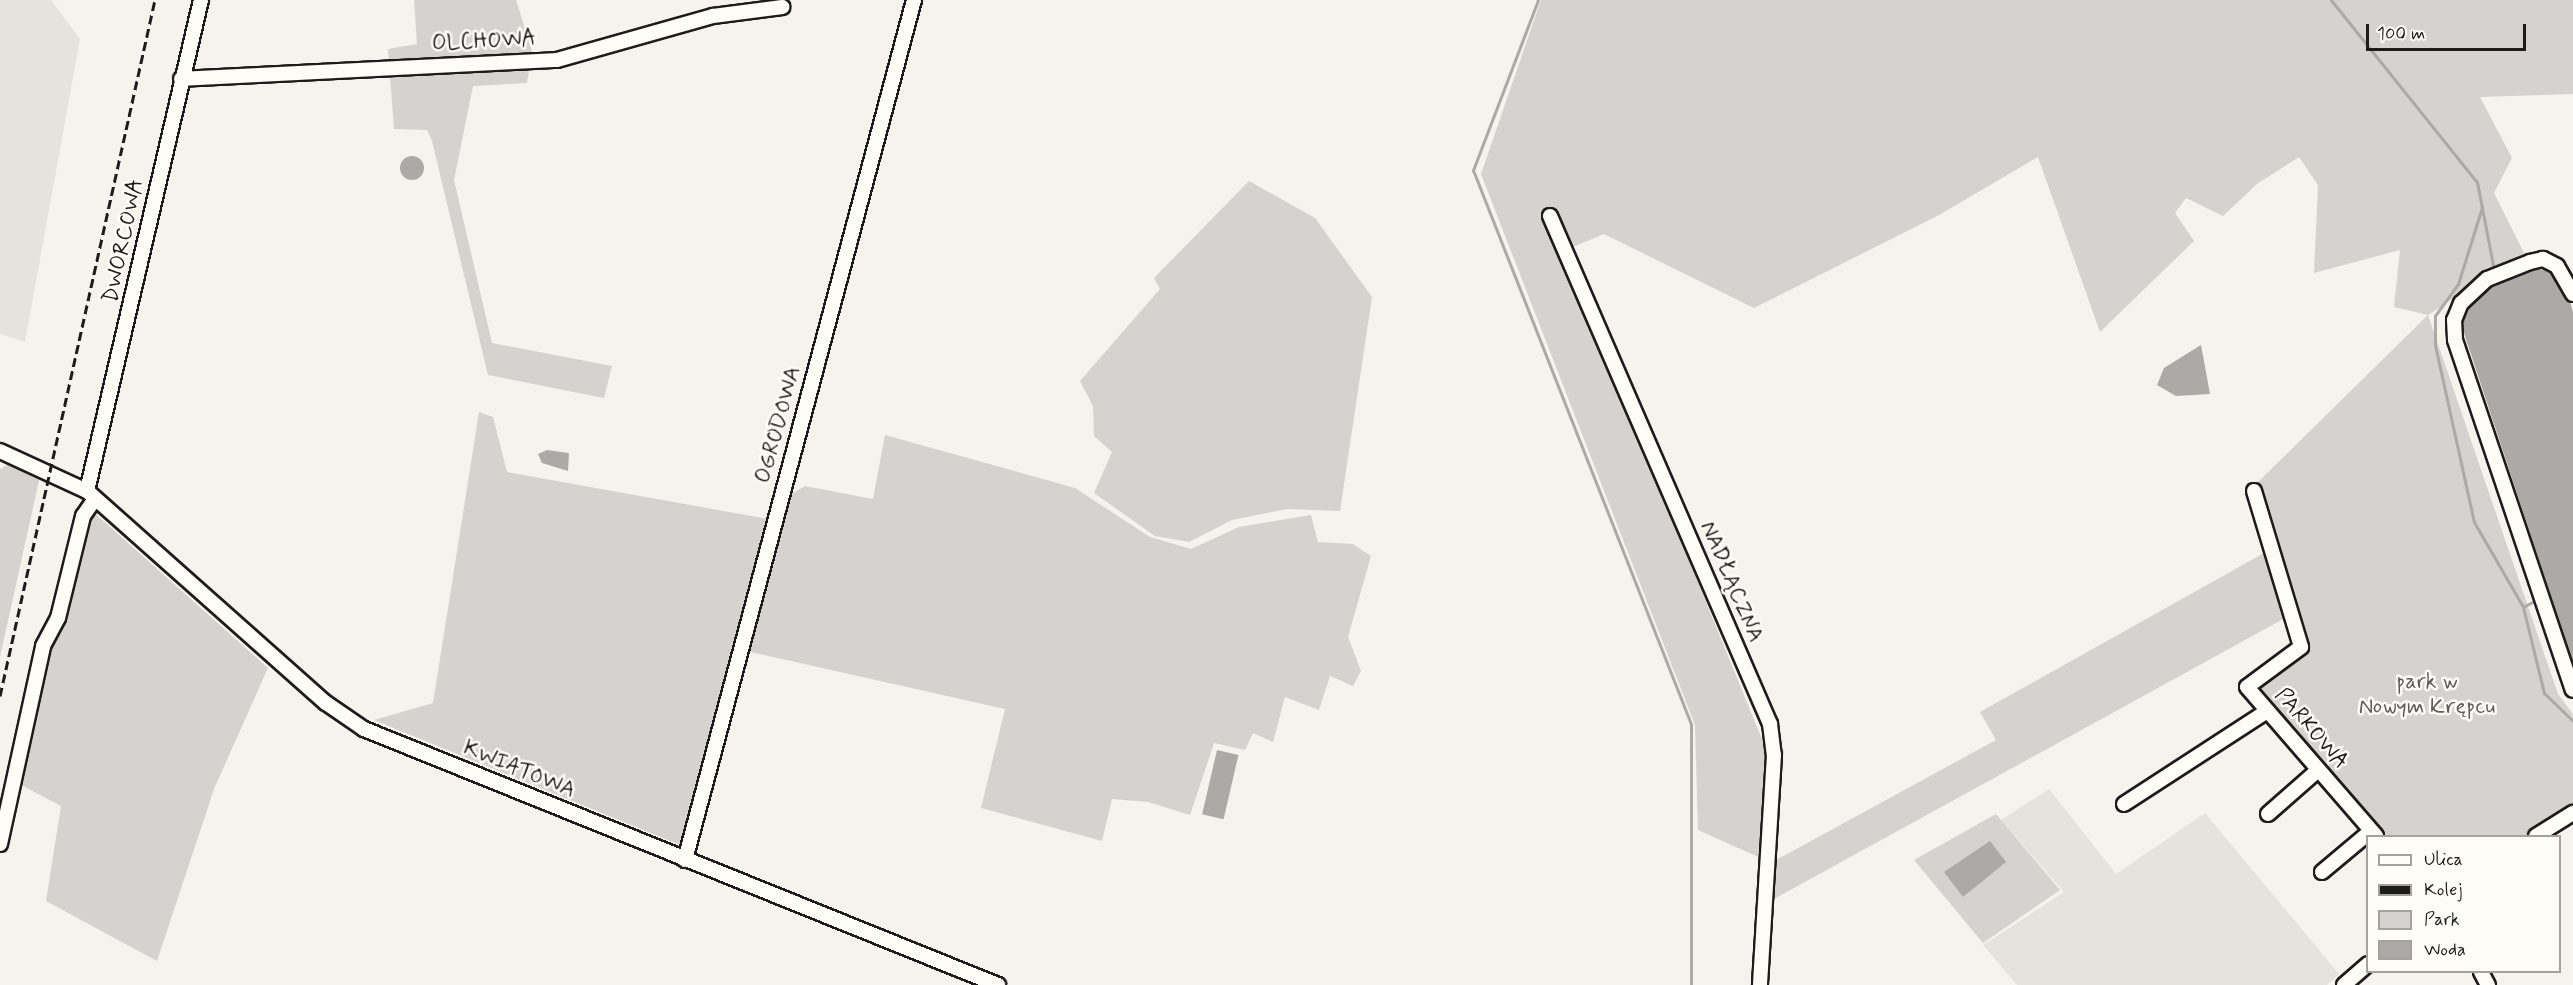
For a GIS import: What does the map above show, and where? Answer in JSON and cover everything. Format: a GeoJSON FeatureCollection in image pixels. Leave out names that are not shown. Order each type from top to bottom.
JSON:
{"type":"FeatureCollection","features":[{"type":"Feature","properties":{"kind":"street","name":"DWORCOWA"},"geometry":{"type":"LineString","coordinates":[[0,844],[43,646],[58,618],[83,516],[91,495],[181,79],[201,0]]}},
{"type":"Feature","properties":{"kind":"street","name":"OGRODOWA"},"geometry":{"type":"LineString","coordinates":[[685,860],[914,0]]}},
{"type":"Feature","properties":{"kind":"street","name":"OLCHOWA"},"geometry":{"type":"LineString","coordinates":[[181,79],[557,60],[713,16],[782,7]]}},
{"type":"Feature","properties":{"kind":"street","name":"NADŁĄCZNA"},"geometry":{"type":"LineString","coordinates":[[1550,216],[1770,724],[1774,755],[1761,985]]}},
{"type":"Feature","properties":{"kind":"street"},"geometry":{"type":"LineString","coordinates":[[2573,294],[2558,266],[2543,259],[2487,279],[2461,303],[2454,320],[2455,340],[2573,690]]}},
{"type":"Feature","properties":{"kind":"street","name":"KWIATOWA"},"geometry":{"type":"LineString","coordinates":[[3,453],[91,495],[343,717],[685,860],[998,985]]}},
{"type":"Feature","properties":{"kind":"street","name":"PARKOWA"},"geometry":{"type":"LineString","coordinates":[[2254,491],[2301,647],[2247,687],[2374,834]]}},
{"type":"Feature","properties":{"kind":"street"},"geometry":{"type":"LineString","coordinates":[[2124,804],[2267,711]]}},
{"type":"Feature","properties":{"kind":"street"},"geometry":{"type":"LineString","coordinates":[[2268,814],[2318,770]]}},
{"type":"Feature","properties":{"kind":"street"},"geometry":{"type":"LineString","coordinates":[[2539,835],[2573,813]]}},
{"type":"Feature","properties":{"kind":"street"},"geometry":{"type":"LineString","coordinates":[[2322,872],[2366,840]]}},
{"type":"Feature","properties":{"kind":"street"},"geometry":{"type":"LineString","coordinates":[[2344,985],[2366,965]]}},
{"type":"Feature","properties":{"kind":"shaded area"},"geometry":{"type":"Polygon","coordinates":[[[0,0],[51,0],[80,39],[25,342],[0,334],[0,0]]]}},
{"type":"Feature","properties":{"kind":"shaded area"},"geometry":{"type":"Polygon","coordinates":[[[2049,789],[2116,874],[2205,813],[2339,974],[2327,985],[2017,985],[1983,945],[2064,892],[2001,820],[2049,789]]]}},
{"type":"Feature","properties":{"kind":"green space"},"geometry":{"type":"Polygon","coordinates":[[[414,0],[516,0],[532,51],[527,83],[473,86],[454,180],[492,343],[612,366],[604,398],[488,375],[432,141],[427,130],[394,129],[388,49],[417,44],[414,0]]]}},
{"type":"Feature","properties":{"kind":"green space"},"geometry":{"type":"Polygon","coordinates":[[[1541,0],[2573,0],[2573,94],[2480,97],[2512,158],[2494,193],[2524,253],[2428,315],[2394,307],[2400,250],[2314,273],[2318,185],[2299,157],[2257,184],[2223,216],[2186,198],[2175,213],[2194,241],[2100,332],[2038,157],[1939,215],[1754,308],[1604,234],[1563,251],[1768,754],[1765,860],[1698,830],[1695,725],[1481,174],[1541,0]]]}},
{"type":"Feature","properties":{"kind":"green space"},"geometry":{"type":"Polygon","coordinates":[[[1249,181],[1315,218],[1372,297],[1340,511],[1287,509],[1232,520],[1189,542],[1155,536],[1094,493],[1112,452],[1094,436],[1093,406],[1080,381],[1160,289],[1154,278],[1249,181]]]}},
{"type":"Feature","properties":{"kind":"green space","name":"park w Nowym Krępcu"},"geometry":{"type":"Polygon","coordinates":[[[2428,315],[2558,694],[2573,714],[2573,807],[2526,835],[2383,835],[2254,686],[2309,648],[2256,484],[2428,315]]]}},
{"type":"Feature","properties":{"kind":"green space"},"geometry":{"type":"Polygon","coordinates":[[[479,412],[493,417],[507,472],[768,519],[685,847],[374,720],[433,703],[479,412]]]}},
{"type":"Feature","properties":{"kind":"green space"},"geometry":{"type":"Polygon","coordinates":[[[885,435],[1075,488],[1150,537],[1191,549],[1239,527],[1311,515],[1318,542],[1353,544],[1371,556],[1348,637],[1361,671],[1353,686],[1330,676],[1319,710],[1285,697],[1273,742],[1253,733],[1245,750],[1214,743],[1190,815],[1148,802],[1112,799],[1102,841],[981,808],[1005,709],[746,651],[785,498],[805,486],[873,499],[885,435]]]}},
{"type":"Feature","properties":{"kind":"green space"},"geometry":{"type":"Polygon","coordinates":[[[10,463],[40,476],[0,657],[0,469],[10,463]]]}},
{"type":"Feature","properties":{"kind":"green space"},"geometry":{"type":"Polygon","coordinates":[[[81,501],[268,668],[214,789],[157,961],[46,901],[61,806],[21,785],[81,501]]]}},
{"type":"Feature","properties":{"kind":"green space"},"geometry":{"type":"Polygon","coordinates":[[[2264,553],[2285,618],[1774,899],[1776,860],[1996,740],[1980,712],[2264,553]]]}},
{"type":"Feature","properties":{"kind":"green space"},"geometry":{"type":"Polygon","coordinates":[[[1996,814],[2060,890],[1983,943],[1914,860],[1996,814]]]}},
{"type":"Feature","properties":{"kind":"water"},"geometry":{"type":"Polygon","coordinates":[[[412,156],[420,160],[424,168],[420,176],[412,180],[404,176],[400,168],[404,160],[412,156]]]}},
{"type":"Feature","properties":{"kind":"water"},"geometry":{"type":"Polygon","coordinates":[[[2533,268],[2549,271],[2566,288],[2573,312],[2573,663],[2461,324],[2471,305],[2497,281],[2533,268]]]}},
{"type":"Feature","properties":{"kind":"water"},"geometry":{"type":"Polygon","coordinates":[[[2201,345],[2210,394],[2176,396],[2157,385],[2164,368],[2201,345]]]}},
{"type":"Feature","properties":{"kind":"water"},"geometry":{"type":"Polygon","coordinates":[[[547,450],[569,453],[568,471],[542,463],[538,454],[547,450]]]}},
{"type":"Feature","properties":{"kind":"water"},"geometry":{"type":"Polygon","coordinates":[[[1217,750],[1238,755],[1224,819],[1202,814],[1217,750]]]}},
{"type":"Feature","properties":{"kind":"water"},"geometry":{"type":"Polygon","coordinates":[[[1990,841],[2006,862],[1963,897],[1944,872],[1990,841]]]}},
{"type":"Feature","properties":{"kind":"waterway"},"geometry":{"type":"LineString","coordinates":[[1538,0],[1473,170],[1691,724],[1691,985]]}},
{"type":"Feature","properties":{"kind":"waterway"},"geometry":{"type":"LineString","coordinates":[[2331,0],[2477,182],[2493,265]]}},
{"type":"Feature","properties":{"kind":"waterway"},"geometry":{"type":"LineString","coordinates":[[2482,207],[2458,284],[2435,316],[2435,345],[2474,522],[2523,607],[2544,693],[2573,721]]}},
{"type":"Feature","properties":{"kind":"waterway"},"geometry":{"type":"LineString","coordinates":[[2523,607],[2536,600]]}},
{"type":"Feature","properties":{"kind":"railway"},"geometry":{"type":"LineString","coordinates":[[0,696],[155,0]]}}]}
